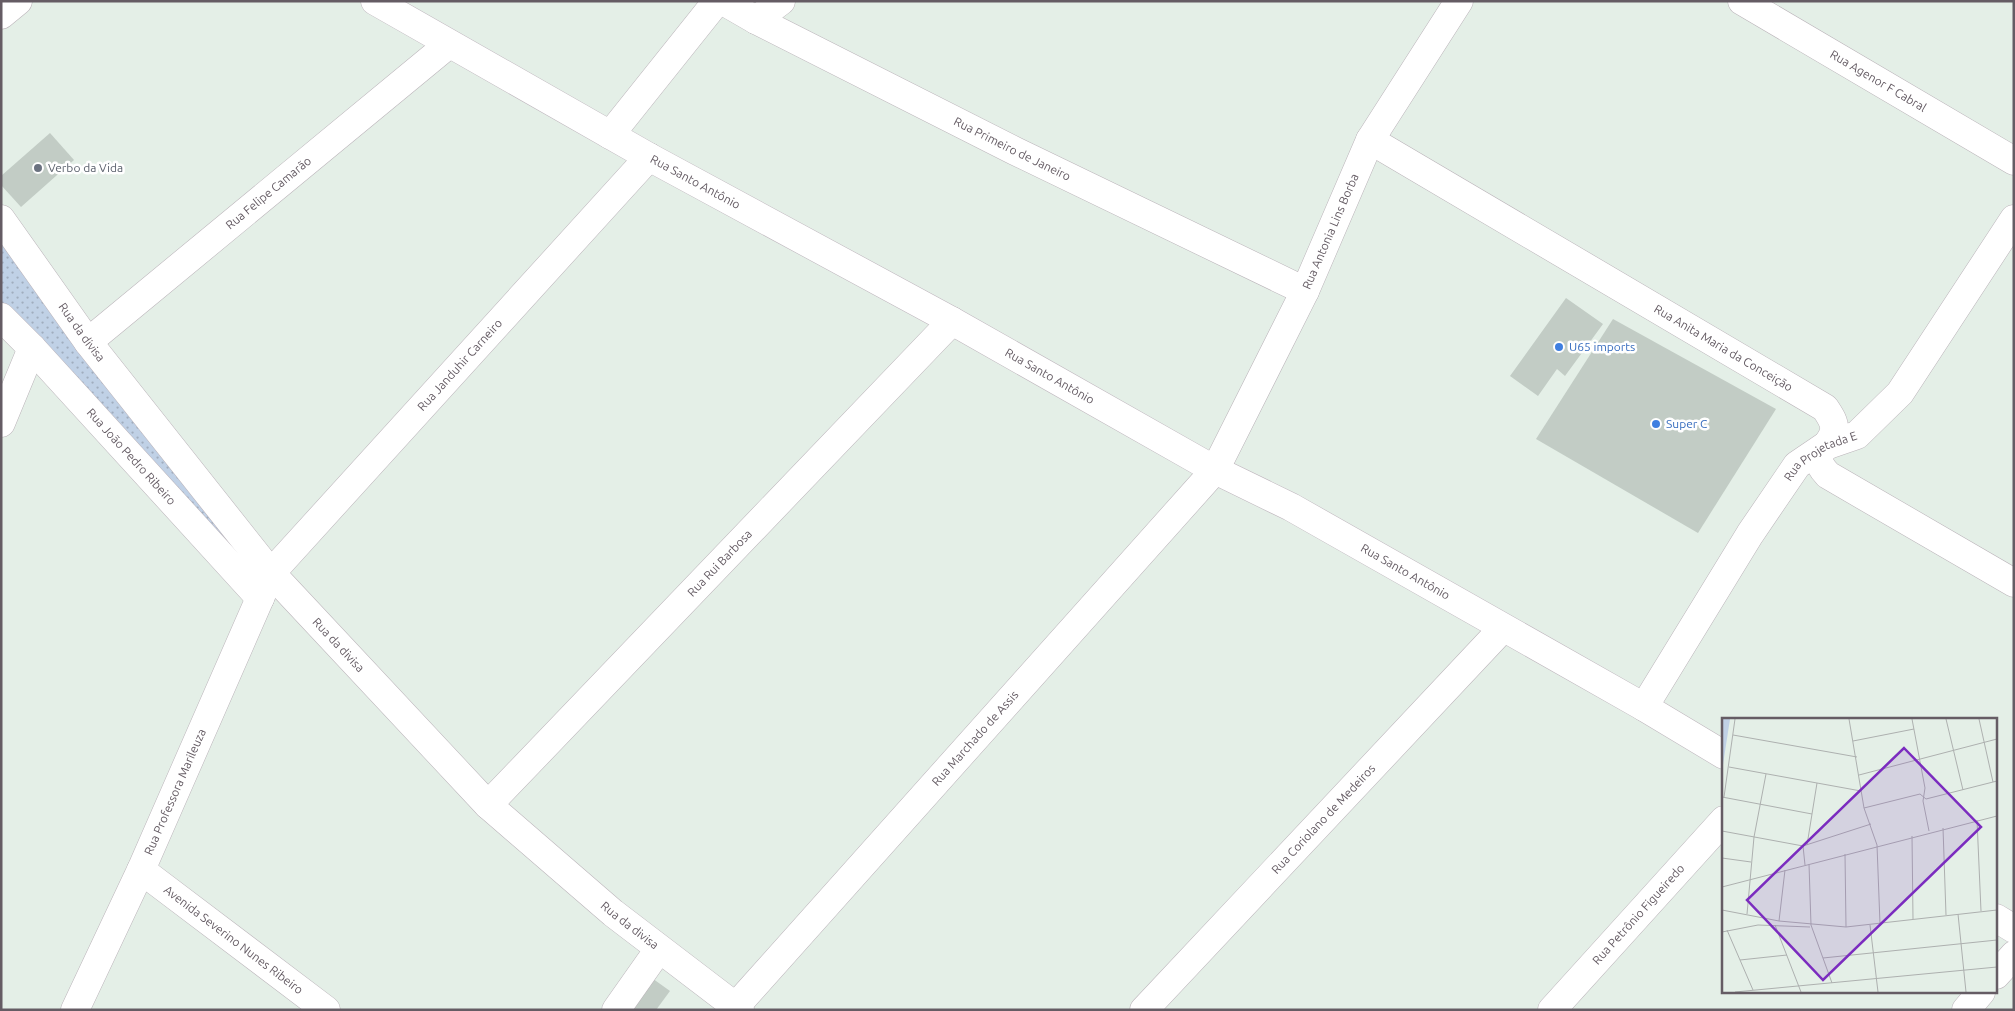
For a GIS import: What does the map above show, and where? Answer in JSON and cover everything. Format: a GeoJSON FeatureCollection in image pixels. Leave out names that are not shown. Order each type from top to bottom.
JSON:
{"type":"FeatureCollection","features":[{"type":"Feature","properties":{"kind":"street"},"geometry":{"type":"LineString","coordinates":[[1,15],[18,1]]}},
{"type":"Feature","properties":{"kind":"street","name":"Rua Santo Antônio"},"geometry":{"type":"LineString","coordinates":[[375,1],[648,157],[952,321],[1215,470],[1291,507],[1644,707],[1722,754]]}},
{"type":"Feature","properties":{"kind":"street"},"geometry":{"type":"LineString","coordinates":[[610,135],[717,1]]}},
{"type":"Feature","properties":{"kind":"street","name":"Rua Primeiro de Janeiro"},"geometry":{"type":"LineString","coordinates":[[723,1],[756,20],[1015,151],[1305,291]]}},
{"type":"Feature","properties":{"kind":"street"},"geometry":{"type":"LineString","coordinates":[[756,20],[781,1]]}},
{"type":"Feature","properties":{"kind":"street","name":"Rua Agenor F Cabral"},"geometry":{"type":"LineString","coordinates":[[1742,1],[2014,161]]}},
{"type":"Feature","properties":{"kind":"street","name":"Rua Antonia Lins Borba"},"geometry":{"type":"LineString","coordinates":[[1215,470],[1305,291],[1370,140],[1454,3]]}},
{"type":"Feature","properties":{"kind":"street","name":"Rua Felipe Camarão"},"geometry":{"type":"LineString","coordinates":[[88,342],[448,44]]}},
{"type":"Feature","properties":{"kind":"street","name":"Rua Anita Maria da Conceição"},"geometry":{"type":"LineString","coordinates":[[1370,140],[1825,408],[1832,419],[1834,431],[1818,456],[1819,466],[1828,474],[2014,583]]}},
{"type":"Feature","properties":{"kind":"street","name":"Rua Janduhir Carneiro"},"geometry":{"type":"LineString","coordinates":[[271,573],[648,157]]}},
{"type":"Feature","properties":{"kind":"street","name":"Rua da divisa"},"geometry":{"type":"LineString","coordinates":[[1,219],[88,342],[271,573],[488,805],[613,913],[659,950],[738,1008]]}},
{"type":"Feature","properties":{"kind":"street","name":"Rua Projetada E"},"geometry":{"type":"LineString","coordinates":[[1644,707],[1750,534],[1797,465],[1825,446],[1857,435],[1900,393],[2014,219]]}},
{"type":"Feature","properties":{"kind":"street","name":"Rua João Pedro Ribeiro"},"geometry":{"type":"LineString","coordinates":[[1,317],[32,348],[260,598]]}},
{"type":"Feature","properties":{"kind":"street","name":"Rua Rui Barbosa"},"geometry":{"type":"LineString","coordinates":[[488,805],[952,321]]}},
{"type":"Feature","properties":{"kind":"street"},"geometry":{"type":"LineString","coordinates":[[1,424],[32,348]]}},
{"type":"Feature","properties":{"kind":"street","name":"Rua Marchado de Assis"},"geometry":{"type":"LineString","coordinates":[[738,1008],[1215,470]]}},
{"type":"Feature","properties":{"kind":"street","name":"Rua Professora Marileuza"},"geometry":{"type":"LineString","coordinates":[[75,1010],[141,870],[271,573]]}},
{"type":"Feature","properties":{"kind":"street","name":"Rua Coriolano de Medeiros"},"geometry":{"type":"LineString","coordinates":[[1144,1010],[1503,628]]}},
{"type":"Feature","properties":{"kind":"street","name":"Rua Petrônio Figueiredo"},"geometry":{"type":"LineString","coordinates":[[1552,1010],[1722,822]]}},
{"type":"Feature","properties":{"kind":"street","name":"Avenida Severino Nunes Ribeiro"},"geometry":{"type":"LineString","coordinates":[[141,870],[326,1010]]}},
{"type":"Feature","properties":{"kind":"street"},"geometry":{"type":"LineString","coordinates":[[1998,919],[2014,929]]}},
{"type":"Feature","properties":{"kind":"street"},"geometry":{"type":"LineString","coordinates":[[616,1010],[659,950]]}},
{"type":"Feature","properties":{"kind":"street"},"geometry":{"type":"LineString","coordinates":[[1998,973],[2014,955]]}},
{"type":"Feature","properties":{"kind":"street"},"geometry":{"type":"LineString","coordinates":[[1966,1010],[1979,994]]}},
{"type":"Feature","properties":{"kind":"shaded area"},"geometry":{"type":"Polygon","coordinates":[[[1,234],[256,559],[254,575],[1,302],[1,234]]]}},
{"type":"Feature","properties":{"kind":"building","name":"Verbo da Vida"},"geometry":{"type":"Polygon","coordinates":[[[50,133],[74,160],[21,207],[1,185],[1,176],[50,133]]]}},
{"type":"Feature","properties":{"kind":"building","name":"U65 imports"},"geometry":{"type":"Polygon","coordinates":[[[1566,298],[1603,324],[1565,376],[1557,369],[1538,396],[1510,376],[1566,298]]]}},
{"type":"Feature","properties":{"kind":"building","name":"Super C"},"geometry":{"type":"Polygon","coordinates":[[[1613,319],[1776,409],[1698,533],[1536,439],[1613,319]]]}},
{"type":"Feature","properties":{"kind":"building"},"geometry":{"type":"Polygon","coordinates":[[[649,976],[670,991],[656,1010],[625,1010],[649,976]]]}},
{"type":"Feature","properties":{"kind":"place","name":"Verbo da Vida"},"geometry":{"type":"Point","coordinates":[38,168]}},
{"type":"Feature","properties":{"kind":"place","name":"U65 imports"},"geometry":{"type":"Point","coordinates":[1559,347]}},
{"type":"Feature","properties":{"kind":"place","name":"Super C"},"geometry":{"type":"Point","coordinates":[1656,424]}}]}
